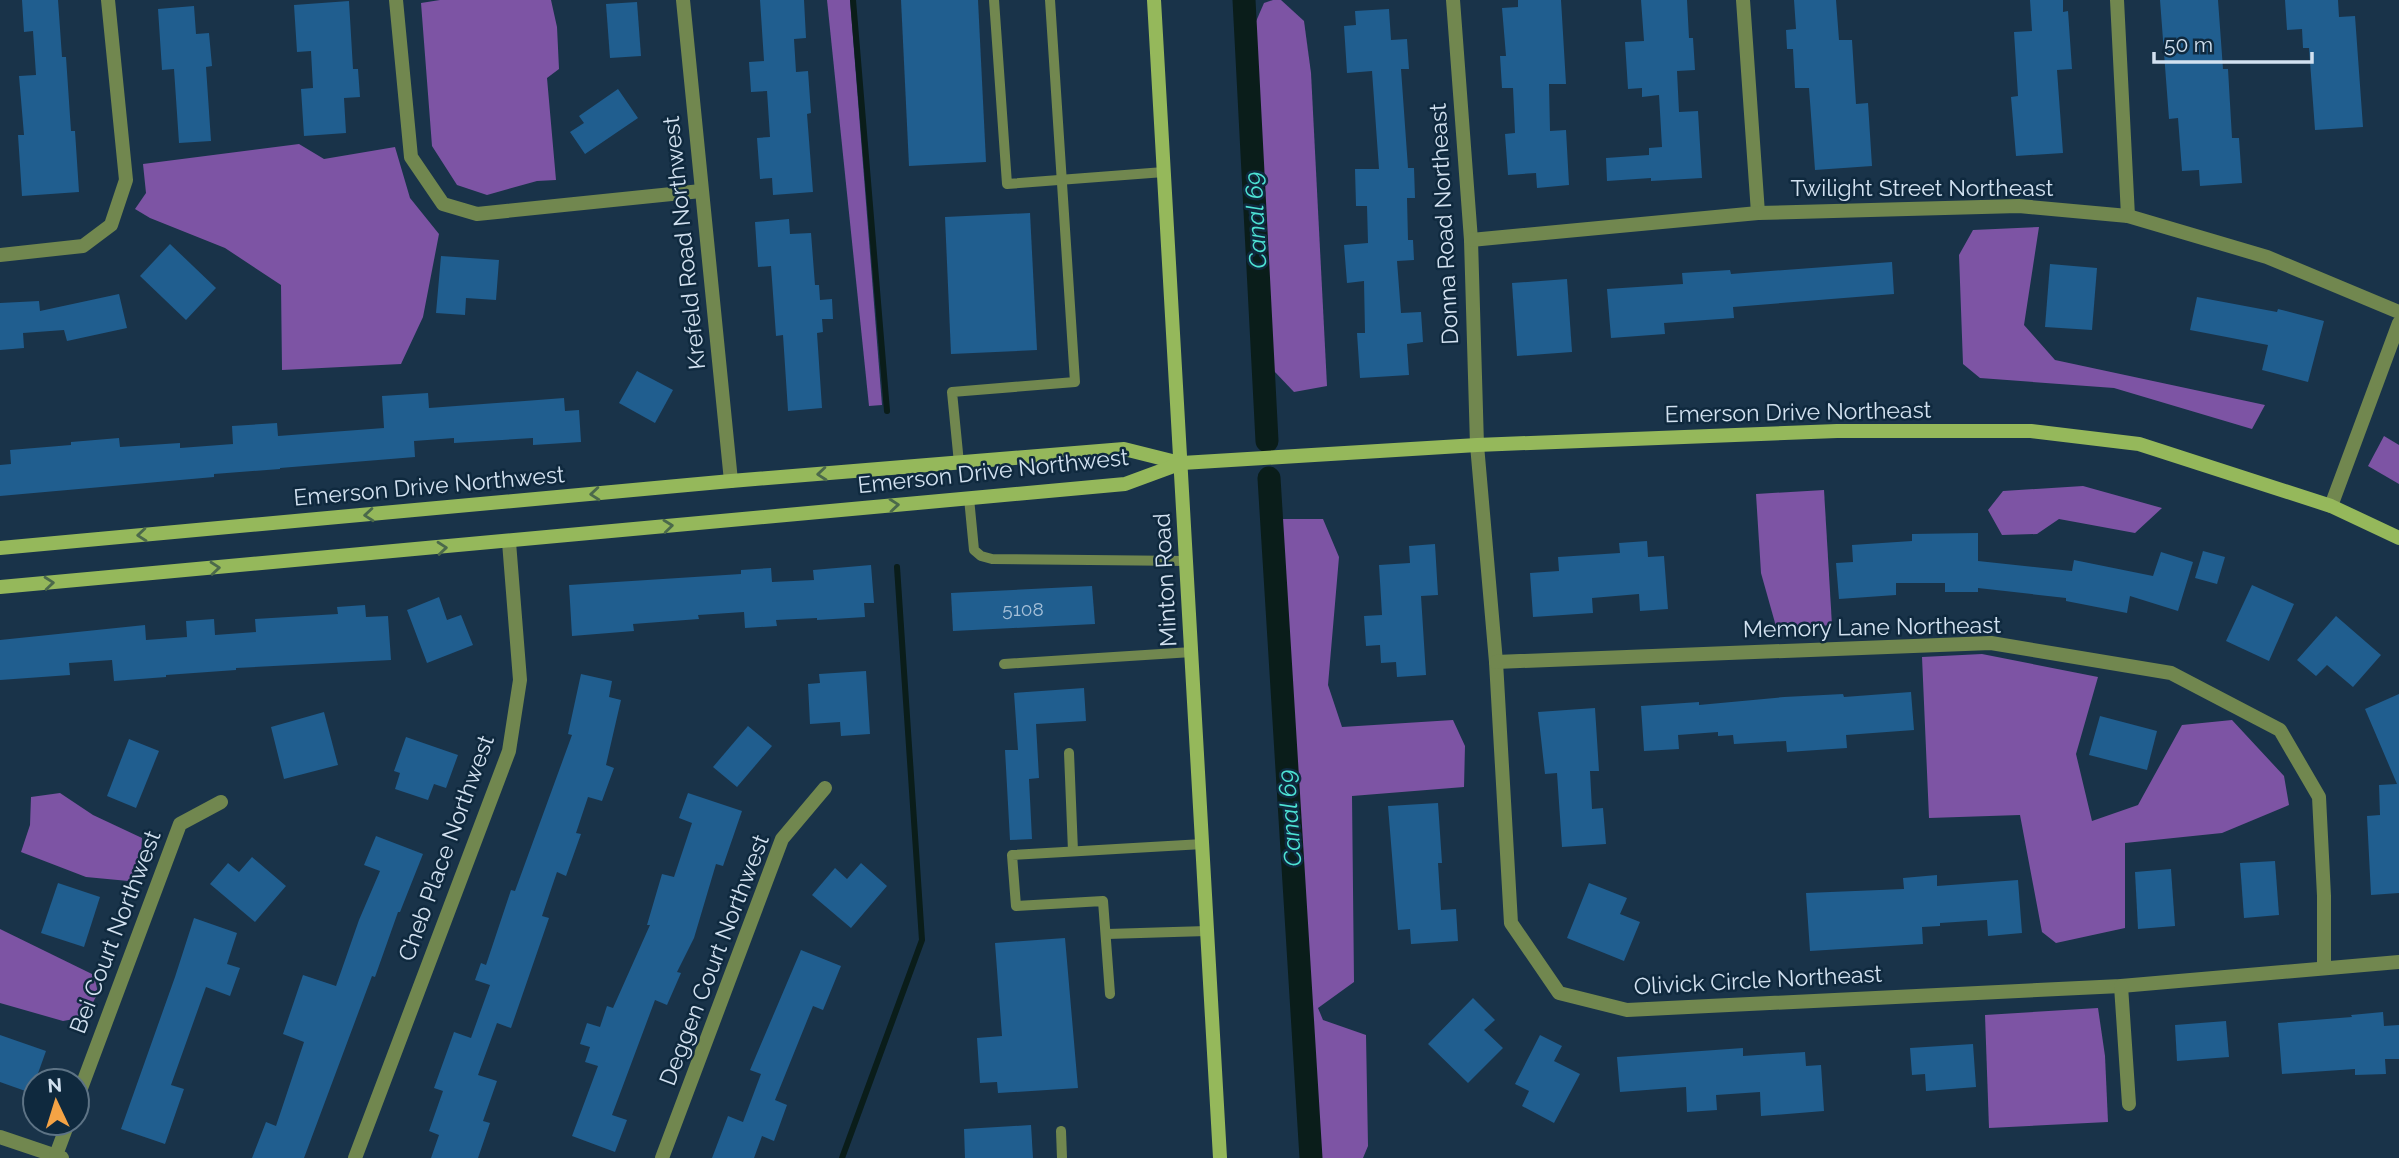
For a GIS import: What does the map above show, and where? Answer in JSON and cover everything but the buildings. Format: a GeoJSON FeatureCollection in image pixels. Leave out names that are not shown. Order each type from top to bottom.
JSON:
{"type":"FeatureCollection","features":[{"type":"Feature","properties":{"kind":"street"},"geometry":{"type":"LineString","coordinates":[[0,255],[83,246],[111,225],[125,180],[108,0]]}},
{"type":"Feature","properties":{"kind":"street"},"geometry":{"type":"LineString","coordinates":[[396,0],[411,157],[443,204],[477,214],[701,191]]}},
{"type":"Feature","properties":{"kind":"street","name":"Krefeld Road Northwest"},"geometry":{"type":"LineString","coordinates":[[683,0],[731,481]]}},
{"type":"Feature","properties":{"kind":"street","name":"Minton Road"},"geometry":{"type":"LineString","coordinates":[[1154,0],[1220,1158]]}},
{"type":"Feature","properties":{"kind":"street","name":"Donna Road Northeast"},"geometry":{"type":"LineString","coordinates":[[1453,0],[1471,240],[1477,445]]}},
{"type":"Feature","properties":{"kind":"street"},"geometry":{"type":"LineString","coordinates":[[1743,0],[1758,213]]}},
{"type":"Feature","properties":{"kind":"street"},"geometry":{"type":"LineString","coordinates":[[2117,0],[2129,216]]}},
{"type":"Feature","properties":{"kind":"street","name":"Twilight Street Northeast"},"geometry":{"type":"LineString","coordinates":[[1471,240],[1758,213],[2019,206],[2129,216],[2267,257],[2399,312]]}},
{"type":"Feature","properties":{"kind":"street"},"geometry":{"type":"LineString","coordinates":[[2331,506],[2399,323]]}},
{"type":"Feature","properties":{"kind":"street","name":"Emerson Drive Northeast"},"geometry":{"type":"LineString","coordinates":[[1182,463],[1477,445],[1837,432],[2031,432],[2139,444],[2331,506],[2399,538]]}},
{"type":"Feature","properties":{"kind":"street","name":"Olivick Circle Northeast"},"geometry":{"type":"LineString","coordinates":[[1477,445],[1496,662],[1511,923],[1559,993],[1628,1010],[2121,986],[2399,962]]}},
{"type":"Feature","properties":{"kind":"street","name":"Emerson Drive Northwest"},"geometry":{"type":"LineString","coordinates":[[0,548],[731,481],[1124,449],[1182,463]]}},
{"type":"Feature","properties":{"kind":"street","name":"Emerson Drive Northwest"},"geometry":{"type":"LineString","coordinates":[[0,587],[1125,484],[1182,463]]}},
{"type":"Feature","properties":{"kind":"street","name":"Cheb Place Northwest"},"geometry":{"type":"LineString","coordinates":[[355,1158],[509,751],[520,680],[509,542]]}},
{"type":"Feature","properties":{"kind":"street","name":"Memory Lane Northeast"},"geometry":{"type":"LineString","coordinates":[[1496,662],[1991,643],[2171,673],[2280,730],[2319,797],[2324,896],[2324,968]]}},
{"type":"Feature","properties":{"kind":"street","name":"Deggen Court Northwest"},"geometry":{"type":"LineString","coordinates":[[662,1158],[782,839],[825,788]]}},
{"type":"Feature","properties":{"kind":"street","name":"Bei Court Northwest"},"geometry":{"type":"LineString","coordinates":[[89,1067],[180,824],[221,802]]}},
{"type":"Feature","properties":{"kind":"street"},"geometry":{"type":"LineString","coordinates":[[2121,986],[2129,1104]]}},
{"type":"Feature","properties":{"kind":"street"},"geometry":{"type":"LineString","coordinates":[[0,1137],[59,1157],[64,1137]]}},
{"type":"Feature","properties":{"kind":"lane"},"geometry":{"type":"LineString","coordinates":[[994,0],[1007,184],[1164,172]]}},
{"type":"Feature","properties":{"kind":"lane"},"geometry":{"type":"LineString","coordinates":[[958,463],[952,392],[1075,382],[1050,0]]}},
{"type":"Feature","properties":{"kind":"lane"},"geometry":{"type":"LineString","coordinates":[[969,498],[975,550],[981,556],[992,559],[1187,561]]}},
{"type":"Feature","properties":{"kind":"lane"},"geometry":{"type":"LineString","coordinates":[[1004,664],[1192,652]]}},
{"type":"Feature","properties":{"kind":"lane"},"geometry":{"type":"LineString","coordinates":[[1069,753],[1073,851]]}},
{"type":"Feature","properties":{"kind":"lane"},"geometry":{"type":"LineString","coordinates":[[1110,994],[1103,901],[1016,906],[1012,855],[1203,844]]}},
{"type":"Feature","properties":{"kind":"lane"},"geometry":{"type":"LineString","coordinates":[[1107,934],[1208,931]]}},
{"type":"Feature","properties":{"kind":"lane"},"geometry":{"type":"LineString","coordinates":[[1061,1131],[1062,1158]]}},
{"type":"Feature","properties":{"kind":"shaded area"},"geometry":{"type":"Polygon","coordinates":[[[440,0],[551,0],[557,27],[559,69],[547,78],[556,180],[537,181],[487,195],[457,185],[432,146],[421,3],[440,0]]]}},
{"type":"Feature","properties":{"kind":"shaded area"},"geometry":{"type":"Polygon","coordinates":[[[827,0],[850,0],[882,405],[869,406],[827,0]]]}},
{"type":"Feature","properties":{"kind":"shaded area"},"geometry":{"type":"Polygon","coordinates":[[[1281,0],[1304,21],[1311,73],[1327,386],[1294,392],[1274,371],[1254,26],[1264,3],[1281,0]]]}},
{"type":"Feature","properties":{"kind":"shaded area"},"geometry":{"type":"Polygon","coordinates":[[[299,144],[324,159],[395,147],[410,198],[439,234],[423,317],[401,364],[282,370],[281,285],[225,248],[150,218],[135,209],[146,193],[143,164],[299,144]]]}},
{"type":"Feature","properties":{"kind":"shaded area"},"geometry":{"type":"Polygon","coordinates":[[[2039,227],[2024,325],[2055,360],[2265,405],[2252,429],[2114,388],[1980,378],[1963,364],[1959,255],[1973,230],[2039,227]]]}},
{"type":"Feature","properties":{"kind":"shaded area"},"geometry":{"type":"Polygon","coordinates":[[[2384,436],[2399,445],[2399,484],[2368,466],[2384,436]]]}},
{"type":"Feature","properties":{"kind":"shaded area"},"geometry":{"type":"Polygon","coordinates":[[[2083,486],[2162,508],[2135,533],[2059,519],[2037,534],[2002,535],[1988,510],[2003,491],[2083,486]]]}},
{"type":"Feature","properties":{"kind":"shaded area"},"geometry":{"type":"Polygon","coordinates":[[[1824,490],[1832,625],[1777,630],[1761,573],[1756,494],[1824,490]]]}},
{"type":"Feature","properties":{"kind":"shaded area"},"geometry":{"type":"Polygon","coordinates":[[[1282,519],[1323,519],[1339,557],[1328,685],[1342,727],[1453,720],[1465,746],[1464,787],[1352,796],[1354,982],[1318,1008],[1323,1020],[1366,1035],[1368,1146],[1363,1158],[1319,1158],[1282,519]]]}},
{"type":"Feature","properties":{"kind":"shaded area"},"geometry":{"type":"Polygon","coordinates":[[[1982,654],[2098,677],[2076,754],[2092,821],[2138,805],[2182,725],[2232,720],[2284,776],[2289,805],[2222,833],[2125,843],[2125,928],[2056,943],[2042,932],[2020,815],[1929,818],[1922,657],[1982,654]]]}},
{"type":"Feature","properties":{"kind":"shaded area"},"geometry":{"type":"Polygon","coordinates":[[[60,793],[93,815],[142,838],[139,882],[86,877],[21,852],[30,825],[31,797],[60,793]]]}},
{"type":"Feature","properties":{"kind":"shaded area"},"geometry":{"type":"Polygon","coordinates":[[[0,929],[94,975],[98,993],[85,1017],[63,1021],[0,1003],[0,929]]]}},
{"type":"Feature","properties":{"kind":"shaded area"},"geometry":{"type":"Polygon","coordinates":[[[2098,1008],[2105,1056],[2108,1122],[1989,1128],[1985,1015],[2098,1008]]]}},
{"type":"Feature","properties":{"kind":"waterway"},"geometry":{"type":"LineString","coordinates":[[853,0],[887,411]]}},
{"type":"Feature","properties":{"kind":"waterway","name":"Canal 69"},"geometry":{"type":"LineString","coordinates":[[1244,0],[1267,441]]}},
{"type":"Feature","properties":{"kind":"waterway","name":"Canal 69"},"geometry":{"type":"LineString","coordinates":[[1269,478],[1311,1158]]}},
{"type":"Feature","properties":{"kind":"waterway"},"geometry":{"type":"LineString","coordinates":[[842,1158],[922,940],[897,567]]}}]}
